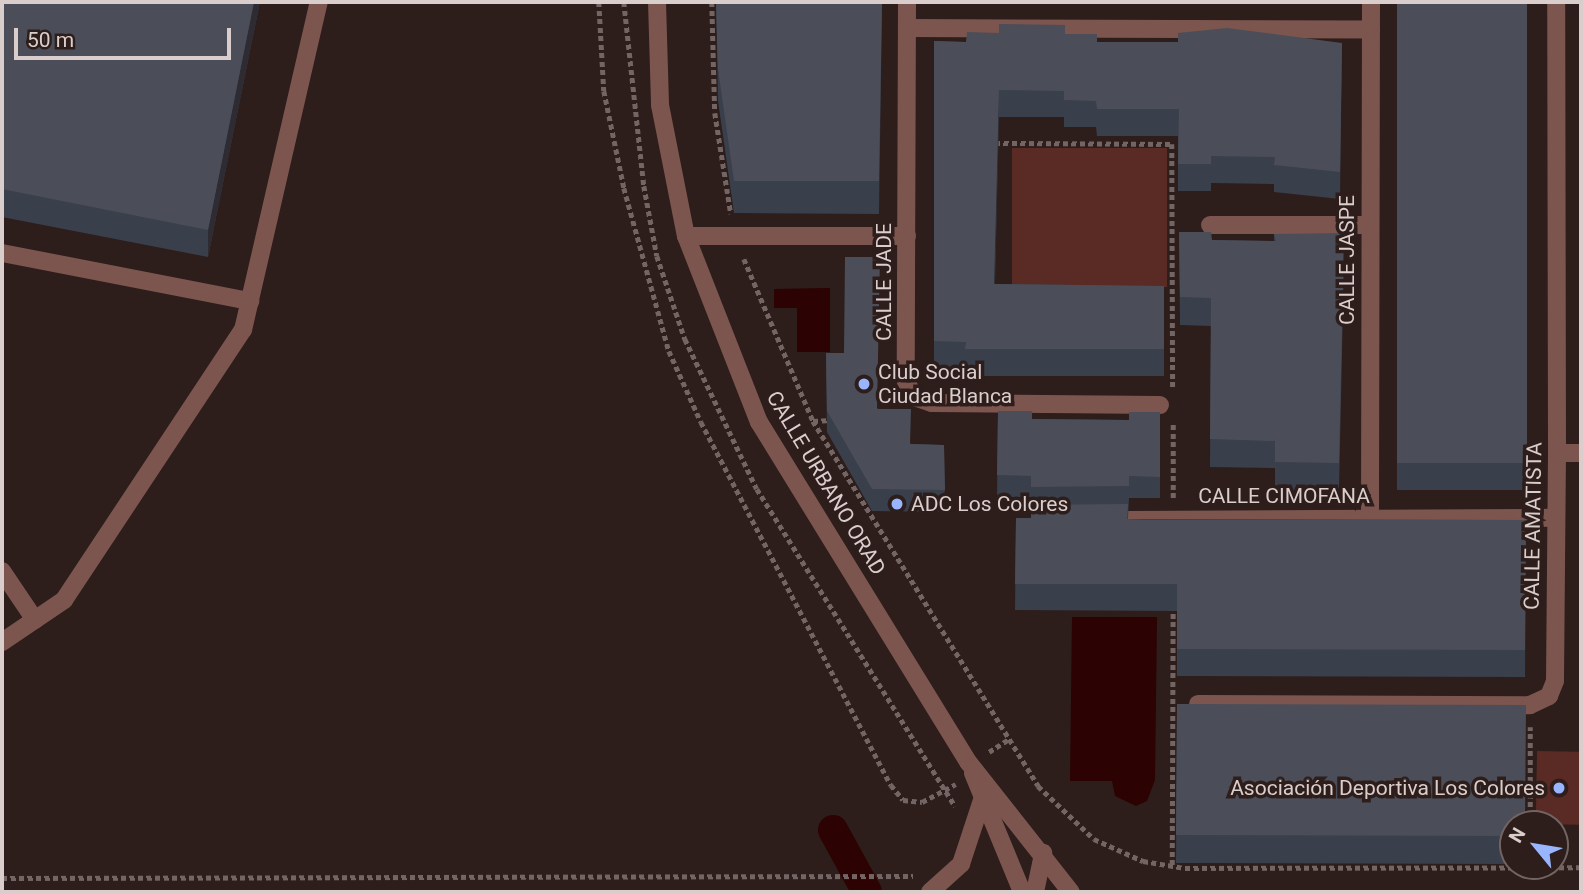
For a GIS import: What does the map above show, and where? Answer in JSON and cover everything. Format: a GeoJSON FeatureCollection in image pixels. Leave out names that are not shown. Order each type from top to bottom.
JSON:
{"type":"FeatureCollection","features":[{"type":"Feature","properties":{"kind":"street"},"geometry":{"type":"LineString","coordinates":[[2,642],[64,600],[243,330],[319,2]]}},
{"type":"Feature","properties":{"kind":"street","name":"CALLE URBANO ORAD"},"geometry":{"type":"LineString","coordinates":[[657,2],[660,105],[685,236],[760,422],[969,763],[1043,853],[1070,892]]}},
{"type":"Feature","properties":{"kind":"street","name":"CALLE JADE"},"geometry":{"type":"LineString","coordinates":[[907,2],[906,381],[914,397],[931,403],[1169,406]]}},
{"type":"Feature","properties":{"kind":"street","name":"CALLE JASPE"},"geometry":{"type":"LineString","coordinates":[[1370,519],[1371,2]]}},
{"type":"Feature","properties":{"kind":"street","name":"CALLE AMATISTA"},"geometry":{"type":"LineString","coordinates":[[1530,705],[1549,695],[1555,681],[1556,2]]}},
{"type":"Feature","properties":{"kind":"street"},"geometry":{"type":"LineString","coordinates":[[907,28],[1371,30]]}},
{"type":"Feature","properties":{"kind":"street"},"geometry":{"type":"LineString","coordinates":[[1210,225],[1370,225]]}},
{"type":"Feature","properties":{"kind":"street"},"geometry":{"type":"LineString","coordinates":[[685,236],[907,236]]}},
{"type":"Feature","properties":{"kind":"street"},"geometry":{"type":"LineString","coordinates":[[2,253],[250,301]]}},
{"type":"Feature","properties":{"kind":"street"},"geometry":{"type":"LineString","coordinates":[[1557,453],[1581,453]]}},
{"type":"Feature","properties":{"kind":"street","name":"CALLE CIMOFANA"},"geometry":{"type":"LineString","coordinates":[[1106,520],[1556,518]]}},
{"type":"Feature","properties":{"kind":"street"},"geometry":{"type":"LineString","coordinates":[[2,571],[35,620]]}},
{"type":"Feature","properties":{"kind":"street"},"geometry":{"type":"LineString","coordinates":[[1198,704],[1530,705]]}},
{"type":"Feature","properties":{"kind":"street","name":"CALLE URBANO ORAD"},"geometry":{"type":"LineString","coordinates":[[969,763],[1022,892]]}},
{"type":"Feature","properties":{"kind":"street"},"geometry":{"type":"LineString","coordinates":[[930,892],[961,864],[982,800]]}},
{"type":"Feature","properties":{"kind":"street"},"geometry":{"type":"LineString","coordinates":[[1035,892],[1043,853]]}},
{"type":"Feature","properties":{"kind":"path"},"geometry":{"type":"LineString","coordinates":[[599,2],[604,90],[624,188],[670,351],[701,422],[891,785],[903,800],[922,802],[961,781],[969,763]]}},
{"type":"Feature","properties":{"kind":"path"},"geometry":{"type":"LineString","coordinates":[[712,2],[715,113],[737,236],[785,366],[813,421],[1038,786],[1094,839],[1143,861],[1172,865],[1499,867]]}},
{"type":"Feature","properties":{"kind":"path"},"geometry":{"type":"LineString","coordinates":[[1139,131],[1139,144]]}},
{"type":"Feature","properties":{"kind":"path"},"geometry":{"type":"LineString","coordinates":[[988,143],[1172,144],[1173,293],[1169,406],[1173,520]]}},
{"type":"Feature","properties":{"kind":"path"},"geometry":{"type":"LineString","coordinates":[[1160,293],[1173,293]]}},
{"type":"Feature","properties":{"kind":"path"},"geometry":{"type":"LineString","coordinates":[[813,421],[838,420]]}},
{"type":"Feature","properties":{"kind":"path"},"geometry":{"type":"LineString","coordinates":[[1172,865],[1173,602]]}},
{"type":"Feature","properties":{"kind":"path"},"geometry":{"type":"LineString","coordinates":[[1530,705],[1530,810]]}},
{"type":"Feature","properties":{"kind":"path"},"geometry":{"type":"LineString","coordinates":[[2,878],[898,880]]}},
{"type":"Feature","properties":{"kind":"shaded area"},"geometry":{"type":"Polygon","coordinates":[[[1012,148],[1167,148],[1167,287],[1012,287],[1012,148]]]}},
{"type":"Feature","properties":{"kind":"shaded area"},"geometry":{"type":"Polygon","coordinates":[[[830,288],[830,352],[797,352],[797,308],[774,308],[774,289],[830,288]]]}},
{"type":"Feature","properties":{"kind":"shaded area"},"geometry":{"type":"Polygon","coordinates":[[[1072,617],[1157,617],[1155,780],[1147,801],[1136,806],[1115,796],[1112,781],[1070,781],[1072,617]]]}},
{"type":"Feature","properties":{"kind":"shaded area","name":"Asociación Deportiva Los Colores"},"geometry":{"type":"Polygon","coordinates":[[[1537,751],[1581,752],[1580,825],[1569,825],[1569,810],[1536,810],[1537,751]]]}},
{"type":"Feature","properties":{"kind":"building"},"geometry":{"type":"Polygon","coordinates":[[[2,2],[254,2],[208,230],[2,189],[2,2]]]}},
{"type":"Feature","properties":{"kind":"building"},"geometry":{"type":"Polygon","coordinates":[[[716,2],[882,2],[879,181],[734,181],[718,69],[716,2]]]}},
{"type":"Feature","properties":{"kind":"building"},"geometry":{"type":"Polygon","coordinates":[[[1397,2],[1527,2],[1527,463],[1397,463],[1397,2]]]}},
{"type":"Feature","properties":{"kind":"building"},"geometry":{"type":"Polygon","coordinates":[[[999,24],[1065,25],[1065,34],[1097,34],[1097,42],[1178,42],[1178,33],[1227,28],[1342,43],[1340,172],[1274,165],[1275,157],[1211,156],[1211,164],[1178,164],[1179,109],[1097,109],[1096,101],[1064,100],[1064,91],[999,90],[994,284],[1164,286],[1164,349],[965,349],[966,342],[934,341],[934,41],[966,42],[967,32],[999,33],[999,24]]]}},
{"type":"Feature","properties":{"kind":"building"},"geometry":{"type":"Polygon","coordinates":[[[1179,232],[1211,232],[1212,240],[1276,241],[1274,234],[1344,233],[1339,463],[1275,462],[1275,441],[1210,439],[1211,298],[1180,297],[1179,232]]]}},
{"type":"Feature","properties":{"kind":"building"},"geometry":{"type":"Polygon","coordinates":[[[845,257],[880,257],[877,409],[911,409],[910,444],[944,445],[945,490],[872,489],[827,411],[826,353],[844,353],[845,257]]]}},
{"type":"Feature","properties":{"kind":"building"},"geometry":{"type":"Polygon","coordinates":[[[998,411],[1032,411],[1032,419],[1129,420],[1129,412],[1160,412],[1160,477],[1129,476],[1129,486],[1031,487],[1031,476],[997,475],[998,411]]]}},
{"type":"Feature","properties":{"kind":"building"},"geometry":{"type":"Polygon","coordinates":[[[1128,504],[1127,519],[1145,520],[1526,520],[1525,650],[1177,649],[1177,584],[1015,584],[1016,518],[1031,518],[1031,505],[1128,504]]]}},
{"type":"Feature","properties":{"kind":"building"},"geometry":{"type":"Polygon","coordinates":[[[1177,704],[1526,705],[1525,810],[1499,810],[1499,836],[1176,835],[1177,704]]]}},
{"type":"Feature","properties":{"kind":"waterway"},"geometry":{"type":"LineString","coordinates":[[833,830],[867,892]]}},
{"type":"Feature","properties":{"kind":"place","name":"Club Social Ciudad Blanca"},"geometry":{"type":"Point","coordinates":[864,384]}},
{"type":"Feature","properties":{"kind":"place","name":"ADC Los Colores"},"geometry":{"type":"Point","coordinates":[897,504]}},
{"type":"Feature","properties":{"kind":"place","name":"Asociación Deportiva Los Colores"},"geometry":{"type":"Point","coordinates":[1559,788]}}]}
